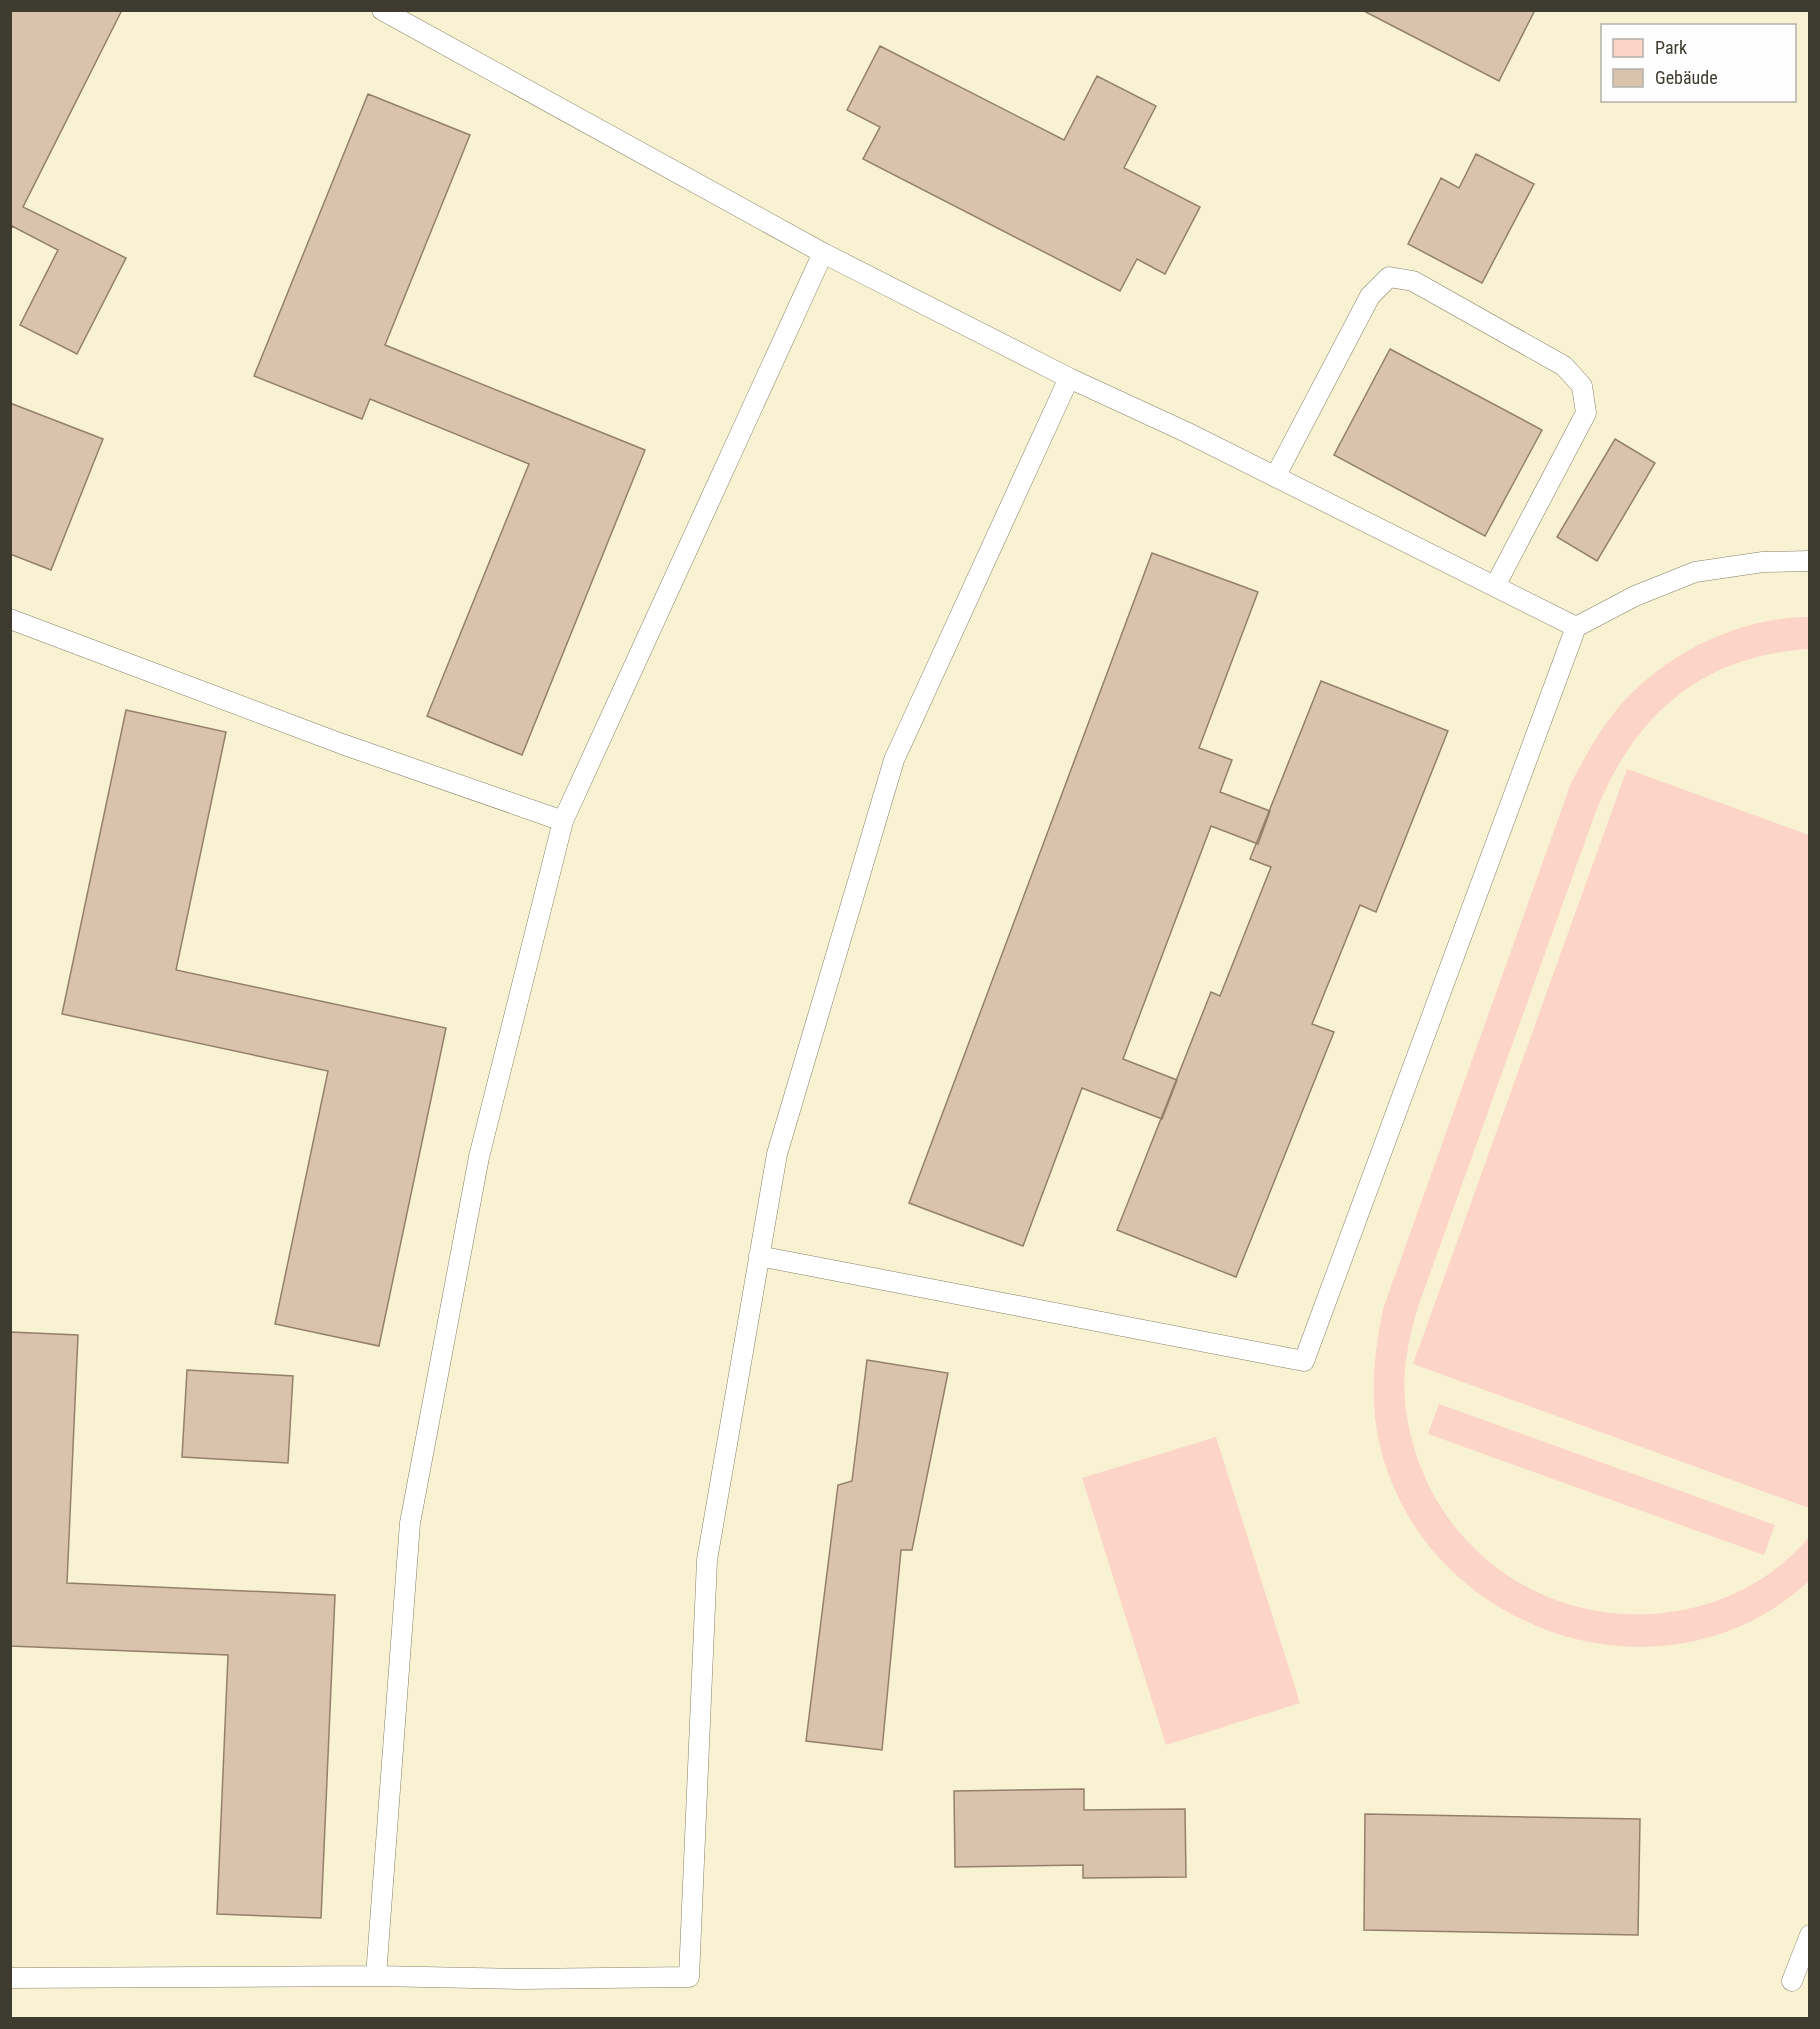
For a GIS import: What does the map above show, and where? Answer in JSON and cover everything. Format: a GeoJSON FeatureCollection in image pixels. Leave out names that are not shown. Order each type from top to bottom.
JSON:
{"type":"FeatureCollection","features":[{"type":"Feature","properties":{"kind":"lane"},"geometry":{"type":"LineString","coordinates":[[381,10],[823,253],[1068,378],[1186,432],[1576,627]]}},
{"type":"Feature","properties":{"kind":"lane"},"geometry":{"type":"LineString","coordinates":[[376,1976],[410,1523],[479,1156],[563,821],[823,253]]}},
{"type":"Feature","properties":{"kind":"lane"},"geometry":{"type":"LineString","coordinates":[[1275,477],[1370,296],[1389,277],[1413,281],[1564,366],[1582,386],[1586,413],[1495,586]]}},
{"type":"Feature","properties":{"kind":"lane"},"geometry":{"type":"LineString","coordinates":[[10,1978],[689,1977],[707,1560],[777,1154],[894,760],[1068,378]]}},
{"type":"Feature","properties":{"kind":"lane"},"geometry":{"type":"LineString","coordinates":[[759,1256],[1304,1361],[1576,627],[1635,596],[1695,572],[1763,562],[1809,561]]}},
{"type":"Feature","properties":{"kind":"lane"},"geometry":{"type":"LineString","coordinates":[[10,619],[342,744],[563,821]]}},
{"type":"Feature","properties":{"kind":"lane"},"geometry":{"type":"LineString","coordinates":[[1792,1981],[1809,1935]]}},
{"type":"Feature","properties":{"kind":"green space"},"geometry":{"type":"Polygon","coordinates":[[[1809,617],[1809,649],[1771,654],[1736,663],[1705,677],[1677,696],[1653,719],[1631,745],[1612,776],[1596,811],[1418,1307],[1412,1330],[1405,1366],[1405,1401],[1414,1447],[1431,1489],[1454,1526],[1484,1558],[1520,1583],[1560,1601],[1603,1612],[1650,1614],[1673,1612],[1717,1601],[1758,1581],[1794,1554],[1809,1537],[1809,1581],[1754,1620],[1694,1641],[1631,1647],[1568,1637],[1509,1613],[1457,1576],[1415,1527],[1386,1467],[1376,1427],[1374,1369],[1383,1309],[1571,783],[1596,738],[1632,693],[1676,658],[1728,632],[1754,624],[1809,617]]]}},
{"type":"Feature","properties":{"kind":"green space"},"geometry":{"type":"Polygon","coordinates":[[[1627,769],[1809,835],[1809,1508],[1413,1364],[1627,769]]]}},
{"type":"Feature","properties":{"kind":"green space"},"geometry":{"type":"Polygon","coordinates":[[[1439,1404],[1775,1525],[1764,1555],[1428,1434],[1439,1404]]]}},
{"type":"Feature","properties":{"kind":"green space"},"geometry":{"type":"Polygon","coordinates":[[[1216,1437],[1300,1703],[1166,1745],[1082,1478],[1216,1437]]]}},
{"type":"Feature","properties":{"kind":"building"},"geometry":{"type":"Polygon","coordinates":[[[10,10],[122,10],[23,207],[126,258],[77,354],[20,325],[58,250],[12,226],[10,229],[10,10]]]}},
{"type":"Feature","properties":{"kind":"building"},"geometry":{"type":"Polygon","coordinates":[[[1362,10],[1535,10],[1499,81],[1362,10]]]}},
{"type":"Feature","properties":{"kind":"building"},"geometry":{"type":"Polygon","coordinates":[[[880,46],[1064,140],[1097,76],[1156,106],[1124,168],[1200,207],[1165,274],[1137,259],[1120,291],[863,159],[880,127],[847,110],[880,46]]]}},
{"type":"Feature","properties":{"kind":"building"},"geometry":{"type":"Polygon","coordinates":[[[368,94],[470,135],[385,345],[645,450],[522,755],[427,716],[529,464],[370,399],[362,419],[254,376],[368,94]]]}},
{"type":"Feature","properties":{"kind":"building"},"geometry":{"type":"Polygon","coordinates":[[[1476,154],[1534,184],[1482,283],[1408,244],[1441,178],[1459,188],[1476,154]]]}},
{"type":"Feature","properties":{"kind":"building"},"geometry":{"type":"Polygon","coordinates":[[[1390,349],[1542,430],[1485,536],[1334,455],[1390,349]]]}},
{"type":"Feature","properties":{"kind":"building"},"geometry":{"type":"Polygon","coordinates":[[[10,403],[103,439],[51,570],[10,554],[10,403]]]}},
{"type":"Feature","properties":{"kind":"building"},"geometry":{"type":"Polygon","coordinates":[[[1615,439],[1655,463],[1597,561],[1557,537],[1615,439]]]}},
{"type":"Feature","properties":{"kind":"building"},"geometry":{"type":"Polygon","coordinates":[[[1152,553],[1258,592],[1199,748],[1232,760],[1220,792],[1270,811],[1258,844],[1211,826],[1123,1059],[1177,1080],[1162,1119],[1082,1088],[1023,1246],[909,1203],[1152,553]]]}},
{"type":"Feature","properties":{"kind":"building"},"geometry":{"type":"Polygon","coordinates":[[[1321,681],[1448,731],[1376,912],[1360,905],[1312,1024],[1334,1032],[1236,1277],[1117,1230],[1211,992],[1220,996],[1271,867],[1250,859],[1321,681]]]}},
{"type":"Feature","properties":{"kind":"building"},"geometry":{"type":"Polygon","coordinates":[[[126,710],[226,732],[176,970],[446,1028],[379,1346],[275,1324],[328,1071],[62,1014],[126,710]]]}},
{"type":"Feature","properties":{"kind":"building"},"geometry":{"type":"Polygon","coordinates":[[[10,1332],[78,1335],[67,1583],[335,1595],[321,1918],[217,1914],[228,1655],[10,1646],[10,1332]]]}},
{"type":"Feature","properties":{"kind":"building"},"geometry":{"type":"Polygon","coordinates":[[[867,1360],[948,1373],[912,1550],[901,1550],[882,1750],[806,1741],[838,1485],[852,1481],[867,1360]]]}},
{"type":"Feature","properties":{"kind":"building"},"geometry":{"type":"Polygon","coordinates":[[[187,1370],[293,1376],[288,1463],[182,1457],[187,1370]]]}},
{"type":"Feature","properties":{"kind":"building"},"geometry":{"type":"Polygon","coordinates":[[[1084,1789],[1084,1810],[1185,1809],[1186,1877],[1083,1878],[1083,1865],[955,1867],[954,1791],[1084,1789]]]}},
{"type":"Feature","properties":{"kind":"building"},"geometry":{"type":"Polygon","coordinates":[[[1365,1814],[1640,1819],[1638,1935],[1364,1930],[1365,1814]]]}}]}
